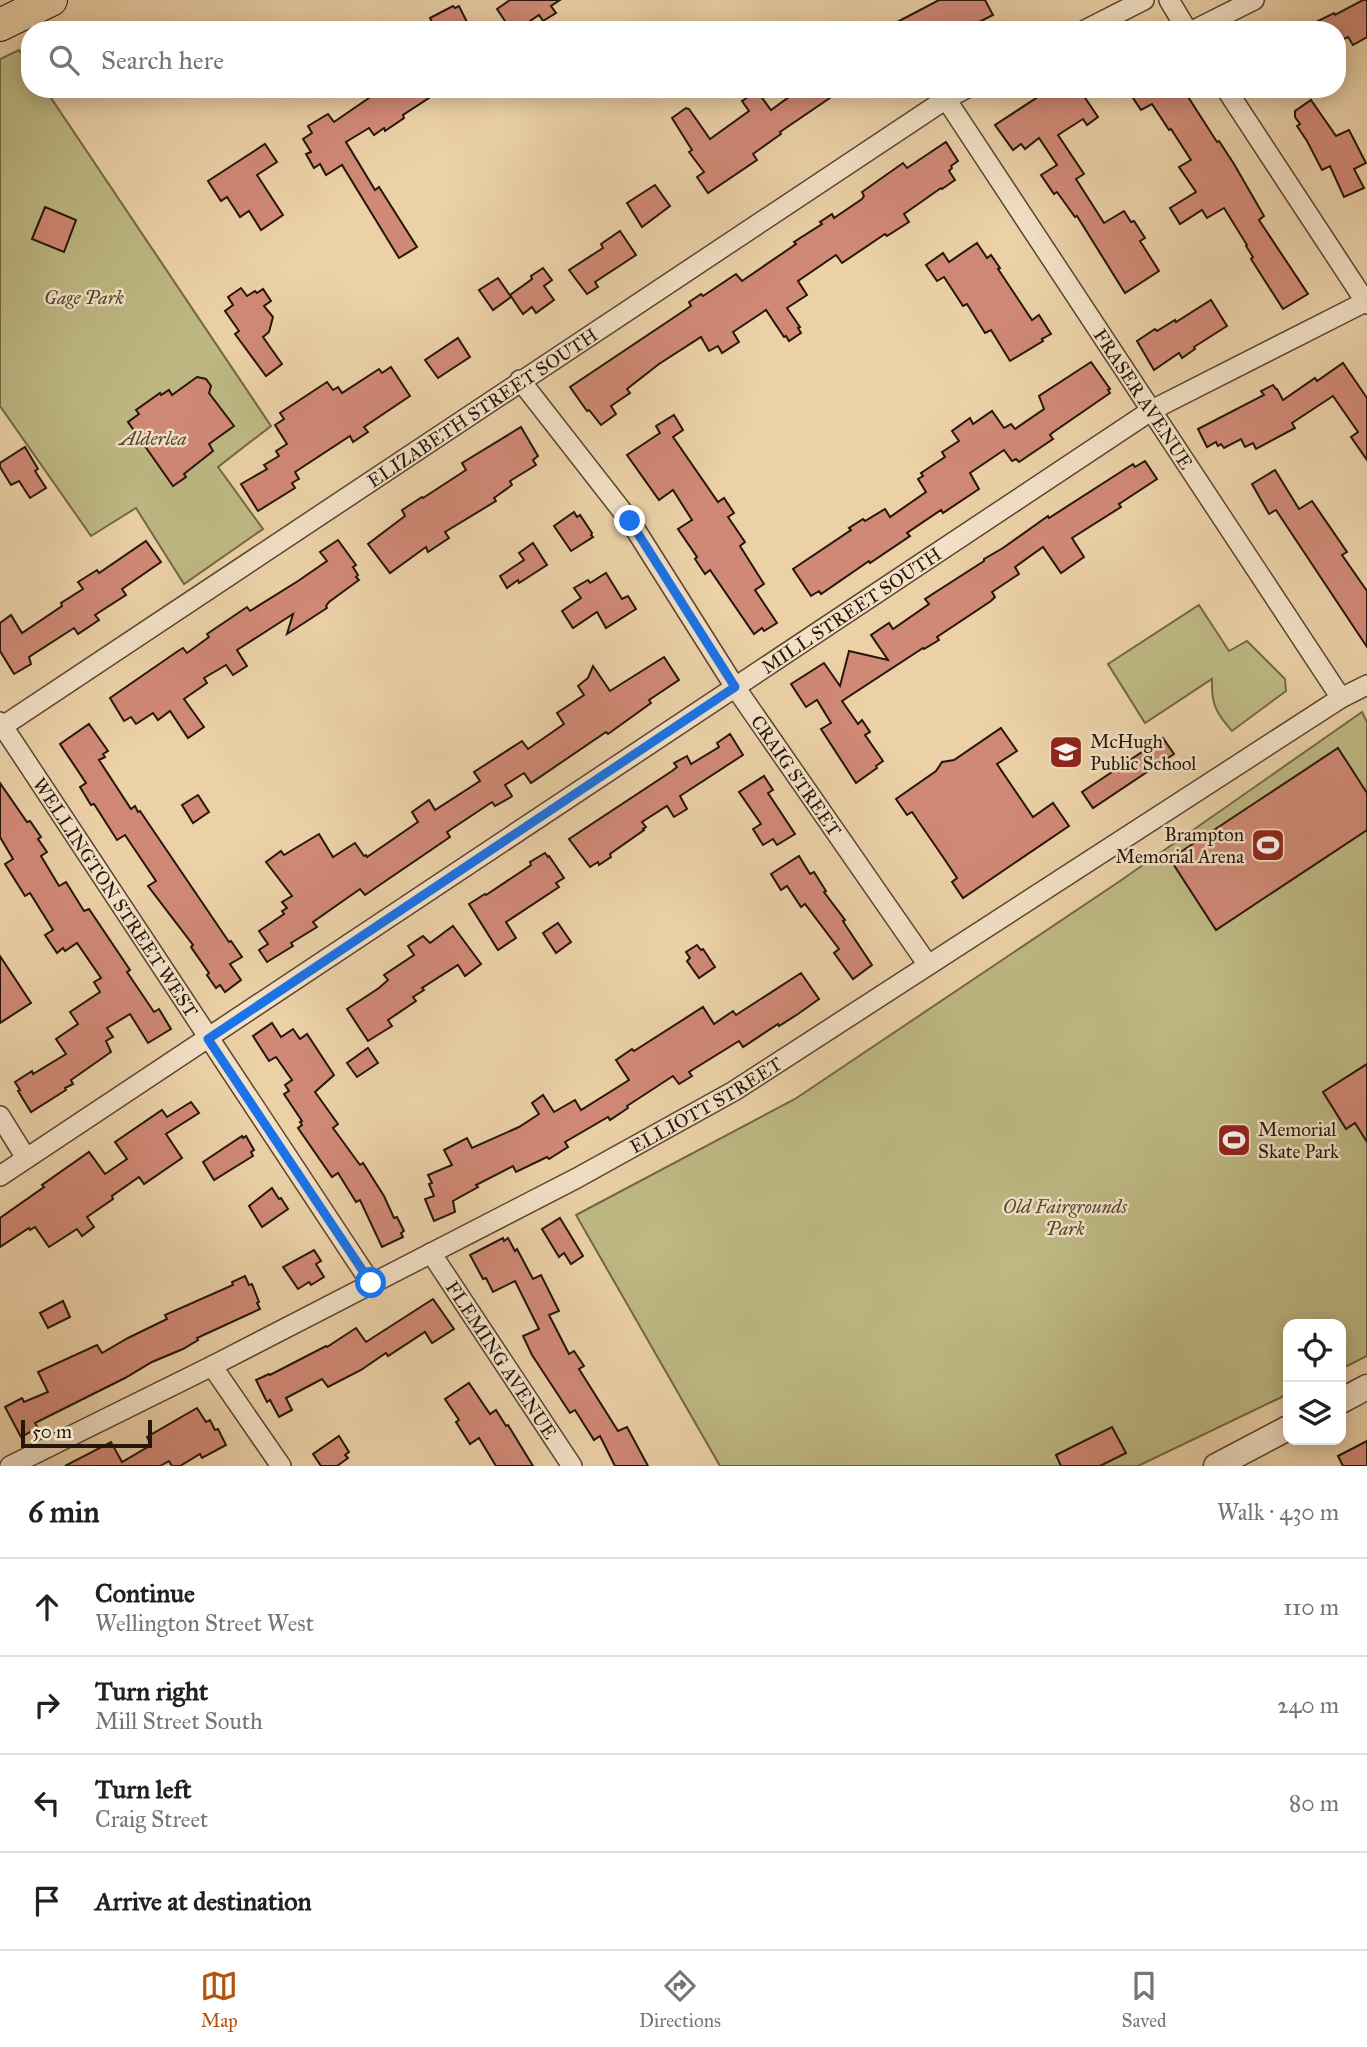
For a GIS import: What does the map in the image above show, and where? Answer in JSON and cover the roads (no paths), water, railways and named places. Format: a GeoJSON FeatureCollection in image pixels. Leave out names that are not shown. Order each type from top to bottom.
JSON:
{"type":"FeatureCollection","features":[{"type":"Feature","properties":{"kind":"main road"},"geometry":{"type":"LineString","coordinates":[[0,25],[51,0]]}},
{"type":"Feature","properties":{"kind":"street"},"geometry":{"type":"LineString","coordinates":[[1102,21],[1144,0]]}},
{"type":"Feature","properties":{"kind":"street"},"geometry":{"type":"LineString","coordinates":[[1169,0],[1182,21]]}},
{"type":"Feature","properties":{"kind":"street"},"geometry":{"type":"LineString","coordinates":[[1212,21],[1254,0]]}},
{"type":"Feature","properties":{"kind":"street"},"geometry":{"type":"LineString","coordinates":[[1232,98],[1367,302]]}},
{"type":"Feature","properties":{"kind":"street","name":"ELIZABETH STREET SOUTH"},"geometry":{"type":"LineString","coordinates":[[1,725],[946,99]]}},
{"type":"Feature","properties":{"kind":"street","name":"FRASER AVENUE"},"geometry":{"type":"LineString","coordinates":[[946,99],[1341,698]]}},
{"type":"Feature","properties":{"kind":"street","name":"MILL STREET SOUTH"},"geometry":{"type":"LineString","coordinates":[[0,1176],[1152,410],[1367,302]]}},
{"type":"Feature","properties":{"kind":"street","name":"CRAIG STREET"},"geometry":{"type":"LineString","coordinates":[[520,380],[630,521],[735,687],[928,965]]}},
{"type":"Feature","properties":{"kind":"street","name":"ELLIOTT STREET"},"geometry":{"type":"LineString","coordinates":[[9,1466],[212,1366],[577,1178],[734,1091],[1341,698],[1367,685]]}},
{"type":"Feature","properties":{"kind":"street","name":"WELLINGTON STREET WEST"},"geometry":{"type":"LineString","coordinates":[[1,725],[371,1283]]}},
{"type":"Feature","properties":{"kind":"street"},"geometry":{"type":"LineString","coordinates":[[0,1116],[26,1158]]}},
{"type":"Feature","properties":{"kind":"street","name":"FLEMING AVENUE"},"geometry":{"type":"LineString","coordinates":[[431,1253],[572,1466]]}},
{"type":"Feature","properties":{"kind":"street"},"geometry":{"type":"LineString","coordinates":[[212,1366],[281,1466]]}},
{"type":"Feature","properties":{"kind":"street"},"geometry":{"type":"LineString","coordinates":[[1346,1398],[1367,1387]]}},
{"type":"Feature","properties":{"kind":"street"},"geometry":{"type":"LineString","coordinates":[[1216,1466],[1283,1431]]}},
{"type":"Feature","properties":{"kind":"place","name":"McHugh Public School"},"geometry":{"type":"Point","coordinates":[1066,752]}},
{"type":"Feature","properties":{"kind":"place","name":"Brampton Memorial Arena"},"geometry":{"type":"Point","coordinates":[1268,845]}},
{"type":"Feature","properties":{"kind":"place","name":"Memorial Skate Park"},"geometry":{"type":"Point","coordinates":[1234,1140]}},
{"type":"Feature","properties":{"kind":"park label","name":"Gage Park"},"geometry":{"type":"Point","coordinates":[84,297]}},
{"type":"Feature","properties":{"kind":"park label","name":"Alderlea"},"geometry":{"type":"Point","coordinates":[153,438]}},
{"type":"Feature","properties":{"kind":"park label","name":"Old Fairgrounds Park"},"geometry":{"type":"Point","coordinates":[1065,1217]}}]}
